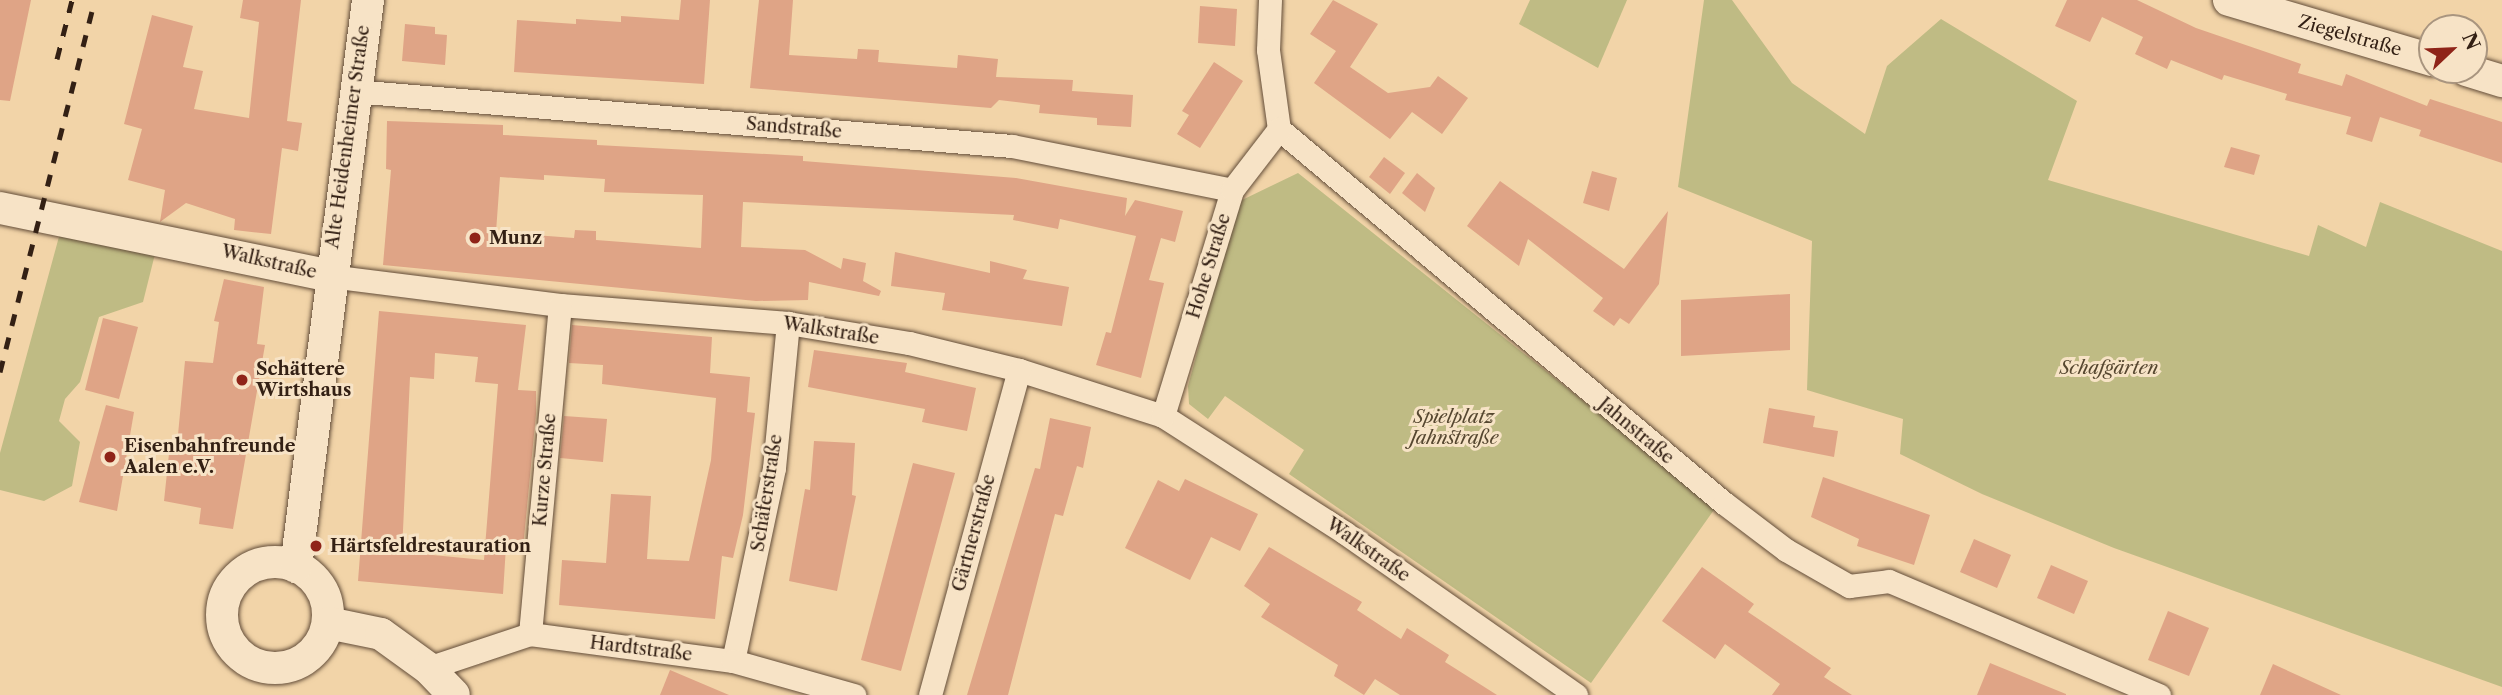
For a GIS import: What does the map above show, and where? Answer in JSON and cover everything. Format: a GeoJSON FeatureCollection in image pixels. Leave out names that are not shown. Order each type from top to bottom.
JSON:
{"type":"FeatureCollection","features":[{"type":"Feature","properties":{"kind":"street","name":"Alte Heidenheimer Straße"},"geometry":{"type":"LineString","coordinates":[[296,567],[353,91],[368,0]]}},
{"type":"Feature","properties":{"kind":"street"},"geometry":{"type":"LineString","coordinates":[[1270,0],[1268,50],[1279,130]]}},
{"type":"Feature","properties":{"kind":"street","name":"Ziegelstraße"},"geometry":{"type":"LineString","coordinates":[[2229,0],[2418,56]]}},
{"type":"Feature","properties":{"kind":"street","name":"Sandstraße"},"geometry":{"type":"LineString","coordinates":[[353,91],[1012,146],[1232,190]]}},
{"type":"Feature","properties":{"kind":"street","name":"Hohe Straße"},"geometry":{"type":"LineString","coordinates":[[1163,416],[1232,190],[1279,130]]}},
{"type":"Feature","properties":{"kind":"street","name":"Jahnstraße"},"geometry":{"type":"LineString","coordinates":[[1279,130],[1458,283],[1786,550],[1849,586],[1889,581],[2159,695]]}},
{"type":"Feature","properties":{"kind":"street","name":"Walkstraße"},"geometry":{"type":"LineString","coordinates":[[0,208],[330,276],[560,305],[788,323],[1019,370],[1163,416],[1345,533],[1576,695]]}},
{"type":"Feature","properties":{"kind":"street","name":"Kurze Straße"},"geometry":{"type":"LineString","coordinates":[[530,634],[560,305]]}},
{"type":"Feature","properties":{"kind":"street","name":"Schäferstraße"},"geometry":{"type":"LineString","coordinates":[[733,661],[774,468],[788,323]]}},
{"type":"Feature","properties":{"kind":"street","name":"Gärtnerstraße"},"geometry":{"type":"LineString","coordinates":[[930,695],[1019,370]]}},
{"type":"Feature","properties":{"kind":"street"},"geometry":{"type":"LineString","coordinates":[[280,563],[296,567],[322,589],[328,623],[312,654],[277,682],[264,667],[236,651],[223,623],[223,607],[232,585],[249,569],[280,563]]}},
{"type":"Feature","properties":{"kind":"street"},"geometry":{"type":"LineString","coordinates":[[328,623],[381,634],[428,668],[454,695]]}},
{"type":"Feature","properties":{"kind":"street","name":"Hardtstraße"},"geometry":{"type":"LineString","coordinates":[[428,668],[530,634],[733,661],[855,695]]}},
{"type":"Feature","properties":{"kind":"green space"},"geometry":{"type":"Polygon","coordinates":[[[1530,0],[1627,0],[1598,68],[1519,24],[1530,0]]]}},
{"type":"Feature","properties":{"kind":"green space","name":"Schafgärten"},"geometry":{"type":"Polygon","coordinates":[[[1704,0],[1732,0],[1792,83],[1865,134],[1887,66],[1941,19],[2077,101],[2048,180],[2309,256],[2318,225],[2366,247],[2380,202],[2502,251],[2502,687],[2114,548],[1982,494],[1900,454],[1903,419],[1807,390],[1812,241],[1678,187],[1704,0]]]}},
{"type":"Feature","properties":{"kind":"green space","name":"Spielplatz Jahnstraße"},"geometry":{"type":"Polygon","coordinates":[[[1298,173],[1716,507],[1591,683],[1289,474],[1304,450],[1225,396],[1208,419],[1189,404],[1188,386],[1238,202],[1298,173]]]}},
{"type":"Feature","properties":{"kind":"green space"},"geometry":{"type":"Polygon","coordinates":[[[60,233],[155,254],[143,302],[99,317],[80,382],[65,399],[59,421],[80,442],[72,486],[44,501],[0,490],[0,453],[60,233]]]}},
{"type":"Feature","properties":{"kind":"building"},"geometry":{"type":"Polygon","coordinates":[[[0,0],[31,0],[10,101],[0,100],[0,0]]]}},
{"type":"Feature","properties":{"kind":"building"},"geometry":{"type":"Polygon","coordinates":[[[243,0],[301,0],[287,121],[302,123],[298,151],[282,148],[271,234],[234,230],[235,219],[186,203],[160,222],[165,190],[128,180],[142,129],[124,124],[152,15],[193,26],[183,67],[203,71],[194,109],[249,118],[259,22],[240,18],[243,0]]]}},
{"type":"Feature","properties":{"kind":"building"},"geometry":{"type":"Polygon","coordinates":[[[681,0],[710,0],[704,84],[514,72],[517,20],[576,24],[576,19],[621,22],[621,16],[679,20],[681,0]]]}},
{"type":"Feature","properties":{"kind":"building"},"geometry":{"type":"Polygon","coordinates":[[[759,0],[793,0],[789,55],[857,59],[858,49],[879,50],[878,62],[957,68],[958,55],[998,59],[996,77],[1073,80],[1072,91],[1133,95],[1131,127],[1097,125],[1097,118],[1039,113],[1040,105],[999,100],[991,108],[750,88],[759,0]]]}},
{"type":"Feature","properties":{"kind":"building"},"geometry":{"type":"Polygon","coordinates":[[[1333,0],[1378,24],[1350,67],[1388,93],[1430,87],[1438,76],[1468,98],[1442,134],[1412,112],[1390,139],[1314,83],[1336,51],[1310,34],[1333,0]]]}},
{"type":"Feature","properties":{"kind":"building"},"geometry":{"type":"Polygon","coordinates":[[[2067,0],[2137,0],[2196,28],[2301,64],[2298,73],[2342,86],[2346,74],[2427,106],[2430,99],[2502,122],[2502,163],[2419,136],[2421,130],[2380,117],[2372,142],[2346,134],[2351,117],[2285,100],[2287,94],[2224,75],[2222,80],[2171,60],[2167,69],[2135,54],[2143,37],[2102,17],[2090,42],[2055,26],[2067,0]]]}},
{"type":"Feature","properties":{"kind":"building"},"geometry":{"type":"Polygon","coordinates":[[[1200,6],[1237,9],[1235,46],[1198,43],[1200,6]]]}},
{"type":"Feature","properties":{"kind":"building"},"geometry":{"type":"Polygon","coordinates":[[[405,24],[435,27],[435,34],[447,35],[445,65],[402,61],[405,24]]]}},
{"type":"Feature","properties":{"kind":"building"},"geometry":{"type":"Polygon","coordinates":[[[1214,62],[1243,81],[1200,148],[1177,134],[1189,115],[1182,111],[1214,62]]]}},
{"type":"Feature","properties":{"kind":"building"},"geometry":{"type":"Polygon","coordinates":[[[387,121],[503,125],[503,135],[597,140],[597,145],[803,156],[803,161],[1016,178],[1127,198],[1125,216],[1135,200],[1183,211],[1175,242],[1161,238],[1149,280],[1164,283],[1141,378],[1096,365],[1106,332],[1111,333],[1136,236],[1060,219],[1058,229],[1013,220],[1014,215],[743,202],[741,247],[805,250],[841,269],[843,258],[866,263],[863,281],[881,291],[879,296],[809,282],[808,300],[756,301],[383,265],[391,170],[386,169],[387,121]],[[544,175],[544,180],[500,177],[496,232],[574,238],[575,230],[596,231],[596,240],[701,248],[703,195],[604,192],[605,179],[544,175]]]}},
{"type":"Feature","properties":{"kind":"building"},"geometry":{"type":"Polygon","coordinates":[[[2231,147],[2260,155],[2254,175],[2224,167],[2231,147]]]}},
{"type":"Feature","properties":{"kind":"building"},"geometry":{"type":"Polygon","coordinates":[[[1384,157],[1405,173],[1390,194],[1369,177],[1384,157]]]}},
{"type":"Feature","properties":{"kind":"building"},"geometry":{"type":"Polygon","coordinates":[[[1592,171],[1617,178],[1609,211],[1583,203],[1592,171]]]}},
{"type":"Feature","properties":{"kind":"building"},"geometry":{"type":"Polygon","coordinates":[[[1417,173],[1435,188],[1425,212],[1402,193],[1417,173]]]}},
{"type":"Feature","properties":{"kind":"building"},"geometry":{"type":"Polygon","coordinates":[[[1500,181],[1624,269],[1668,211],[1659,284],[1629,324],[1620,318],[1614,326],[1593,311],[1603,298],[1528,239],[1519,266],[1467,226],[1500,181]]]}},
{"type":"Feature","properties":{"kind":"building"},"geometry":{"type":"Polygon","coordinates":[[[895,252],[990,273],[990,261],[1027,270],[1023,279],[1069,287],[1062,326],[942,310],[945,293],[891,286],[895,252]]]}},
{"type":"Feature","properties":{"kind":"building"},"geometry":{"type":"Polygon","coordinates":[[[224,279],[264,287],[257,344],[265,345],[233,529],[199,524],[201,508],[164,501],[170,444],[177,445],[185,361],[213,363],[219,322],[214,321],[224,279]]]}},
{"type":"Feature","properties":{"kind":"building"},"geometry":{"type":"Polygon","coordinates":[[[1790,294],[1790,350],[1681,356],[1681,300],[1790,294]]]}},
{"type":"Feature","properties":{"kind":"building"},"geometry":{"type":"Polygon","coordinates":[[[379,311],[526,325],[518,390],[536,391],[536,414],[523,548],[506,546],[503,594],[358,581],[379,311]],[[435,353],[434,379],[410,377],[402,552],[484,560],[498,384],[475,382],[478,357],[435,353]]]}},
{"type":"Feature","properties":{"kind":"building"},"geometry":{"type":"Polygon","coordinates":[[[103,318],[138,327],[119,399],[85,390],[103,318]]]}},
{"type":"Feature","properties":{"kind":"building"},"geometry":{"type":"Polygon","coordinates":[[[572,325],[712,337],[710,373],[750,377],[747,412],[755,413],[743,515],[733,558],[722,556],[715,619],[559,605],[562,560],[606,563],[611,494],[651,496],[647,559],[689,561],[711,460],[716,398],[602,384],[603,365],[569,363],[572,325]]]}},
{"type":"Feature","properties":{"kind":"building"},"geometry":{"type":"Polygon","coordinates":[[[814,350],[907,363],[905,372],[976,388],[967,431],[922,422],[925,409],[808,387],[814,350]]]}},
{"type":"Feature","properties":{"kind":"building"},"geometry":{"type":"Polygon","coordinates":[[[106,405],[134,412],[117,511],[79,502],[106,405]]]}},
{"type":"Feature","properties":{"kind":"building"},"geometry":{"type":"Polygon","coordinates":[[[1769,408],[1815,416],[1813,427],[1838,431],[1834,457],[1763,443],[1769,408]]]}},
{"type":"Feature","properties":{"kind":"building"},"geometry":{"type":"Polygon","coordinates":[[[564,416],[607,419],[603,462],[560,458],[564,416]]]}},
{"type":"Feature","properties":{"kind":"building"},"geometry":{"type":"Polygon","coordinates":[[[1050,418],[1091,427],[1083,468],[1077,466],[1063,516],[1055,514],[1008,695],[967,695],[1035,468],[1040,469],[1050,418]]]}},
{"type":"Feature","properties":{"kind":"building"},"geometry":{"type":"Polygon","coordinates":[[[814,441],[855,443],[852,495],[856,496],[837,591],[789,581],[805,489],[810,490],[814,441]]]}},
{"type":"Feature","properties":{"kind":"building"},"geometry":{"type":"Polygon","coordinates":[[[913,463],[955,473],[901,671],[861,660],[913,463]]]}},
{"type":"Feature","properties":{"kind":"building"},"geometry":{"type":"Polygon","coordinates":[[[1823,477],[1930,515],[1914,565],[1857,546],[1859,539],[1811,517],[1823,477]]]}},
{"type":"Feature","properties":{"kind":"building"},"geometry":{"type":"Polygon","coordinates":[[[1185,479],[1258,514],[1240,551],[1211,537],[1190,580],[1125,548],[1158,480],[1179,491],[1185,479]]]}},
{"type":"Feature","properties":{"kind":"building"},"geometry":{"type":"Polygon","coordinates":[[[1974,539],[2011,555],[1997,588],[1960,572],[1974,539]]]}},
{"type":"Feature","properties":{"kind":"building"},"geometry":{"type":"Polygon","coordinates":[[[1269,547],[1362,602],[1357,610],[1401,639],[1407,628],[1449,655],[1445,662],[1497,695],[1400,695],[1375,679],[1364,695],[1334,676],[1338,665],[1261,617],[1270,604],[1244,586],[1269,547]]]}},
{"type":"Feature","properties":{"kind":"building"},"geometry":{"type":"Polygon","coordinates":[[[2051,565],[2088,581],[2074,614],[2037,598],[2051,565]]]}},
{"type":"Feature","properties":{"kind":"building"},"geometry":{"type":"Polygon","coordinates":[[[1702,567],[1754,604],[1748,612],[1831,668],[1824,677],[1852,695],[1772,695],[1780,684],[1725,644],[1715,659],[1662,621],[1702,567]]]}},
{"type":"Feature","properties":{"kind":"building"},"geometry":{"type":"Polygon","coordinates":[[[2168,611],[2209,628],[2189,676],[2148,660],[2168,611]]]}},
{"type":"Feature","properties":{"kind":"building"},"geometry":{"type":"Polygon","coordinates":[[[1990,663],[2066,694],[2066,695],[1977,695],[1990,663]]]}},
{"type":"Feature","properties":{"kind":"building"},"geometry":{"type":"Polygon","coordinates":[[[2273,664],[2341,695],[2260,695],[2273,664]]]}},
{"type":"Feature","properties":{"kind":"building"},"geometry":{"type":"Polygon","coordinates":[[[670,670],[729,695],[660,695],[670,670]]]}},
{"type":"Feature","properties":{"kind":"railway"},"geometry":{"type":"LineString","coordinates":[[57,59],[72,0]]}},
{"type":"Feature","properties":{"kind":"railway"},"geometry":{"type":"LineString","coordinates":[[0,372],[95,0]]}},
{"type":"Feature","properties":{"kind":"place","name":"Munz"},"geometry":{"type":"Point","coordinates":[475,238]}},
{"type":"Feature","properties":{"kind":"place","name":"Schättere Wirtshaus"},"geometry":{"type":"Point","coordinates":[242,380]}},
{"type":"Feature","properties":{"kind":"place","name":"Eisenbahnfreunde Aalen e.V."},"geometry":{"type":"Point","coordinates":[110,457]}},
{"type":"Feature","properties":{"kind":"place","name":"Härtsfeldrestauration"},"geometry":{"type":"Point","coordinates":[316,546]}}]}
